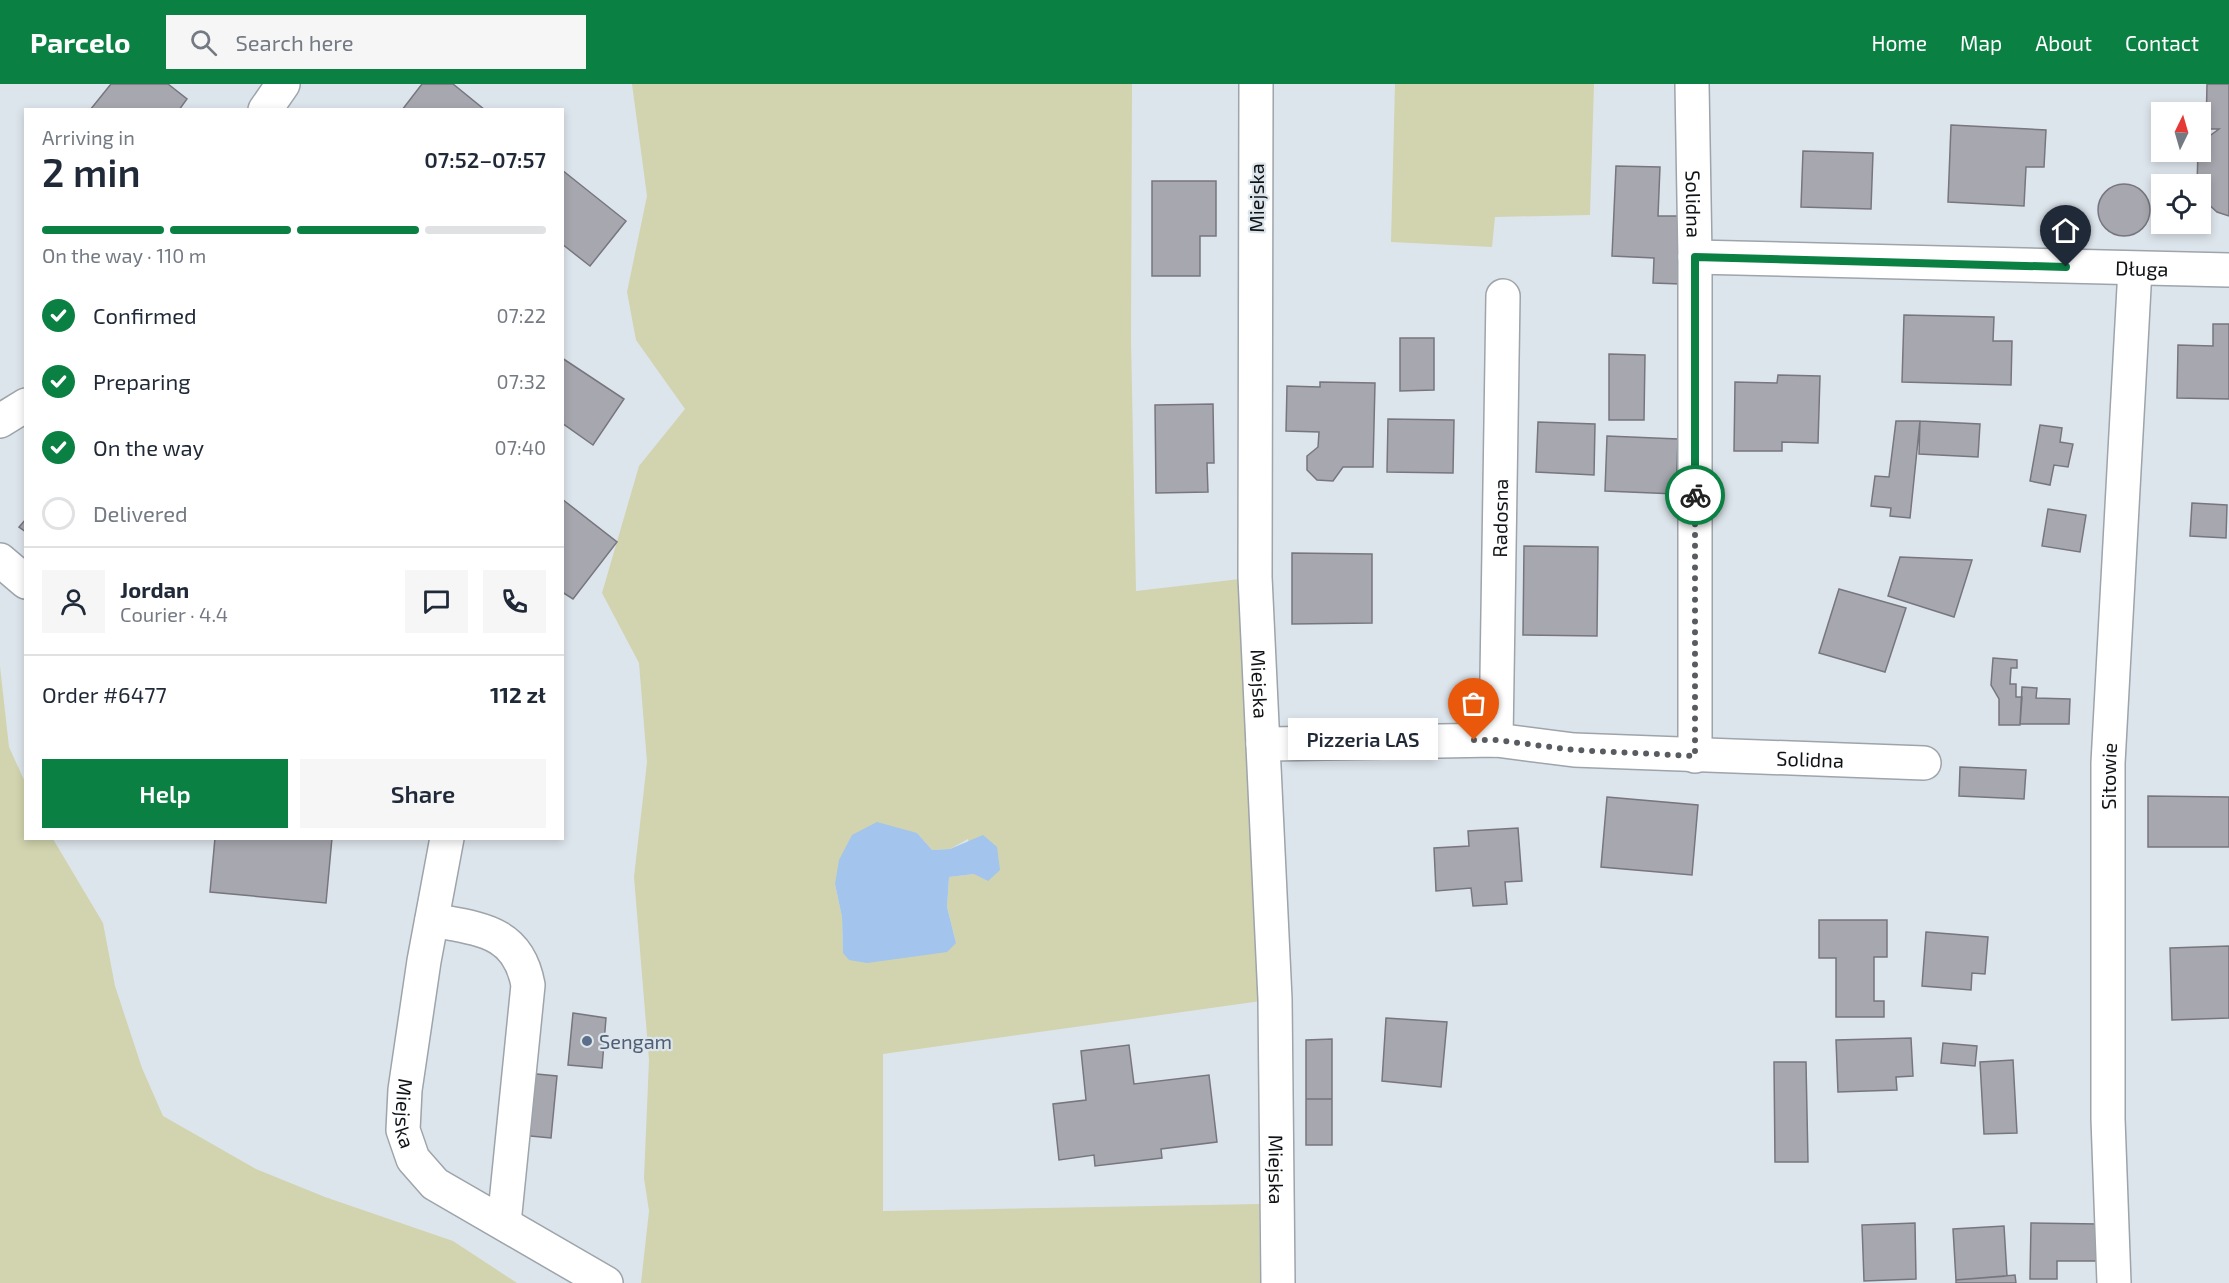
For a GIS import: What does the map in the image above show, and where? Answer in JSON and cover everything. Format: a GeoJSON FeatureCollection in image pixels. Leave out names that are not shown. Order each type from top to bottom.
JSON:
{"type":"FeatureCollection","features":[{"type":"Feature","properties":{"kind":"street"},"geometry":{"type":"LineString","coordinates":[[267,108],[283,84]]}},
{"type":"Feature","properties":{"kind":"street","name":"Miejska"},"geometry":{"type":"LineString","coordinates":[[1256,84],[1255,577],[1275,999],[1278,1283]]}},
{"type":"Feature","properties":{"kind":"street","name":"Solidna"},"geometry":{"type":"LineString","coordinates":[[1692,84],[1695,257],[1695,756]]}},
{"type":"Feature","properties":{"kind":"street","name":"Długa"},"geometry":{"type":"LineString","coordinates":[[1695,257],[2229,270]]}},
{"type":"Feature","properties":{"kind":"street","name":"Sitowie"},"geometry":{"type":"LineString","coordinates":[[2114,1283],[2108,1119],[2108,763],[2135,269]]}},
{"type":"Feature","properties":{"kind":"street","name":"Radosna"},"geometry":{"type":"LineString","coordinates":[[1496,740],[1503,296]]}},
{"type":"Feature","properties":{"kind":"street"},"geometry":{"type":"LineString","coordinates":[[0,421],[24,406]]}},
{"type":"Feature","properties":{"kind":"street"},"geometry":{"type":"LineString","coordinates":[[0,560],[24,580]]}},
{"type":"Feature","properties":{"kind":"street","name":"Solidna"},"geometry":{"type":"LineString","coordinates":[[1263,744],[1496,740],[1574,750],[1924,764]]}},
{"type":"Feature","properties":{"kind":"street","name":"Miejska"},"geometry":{"type":"LineString","coordinates":[[447,840],[405,1090],[403,1130],[412,1159],[435,1184],[606,1283]]}},
{"type":"Feature","properties":{"kind":"street"},"geometry":{"type":"LineString","coordinates":[[432,920],[484,930],[504,939],[518,955],[525,969],[528,986],[504,1223]]}},
{"type":"Feature","properties":{"kind":"green space"},"geometry":{"type":"Polygon","coordinates":[[[632,84],[1132,84],[1131,340],[1136,591],[1240,579],[1248,787],[1261,1001],[883,1054],[883,1211],[1259,1204],[1260,1283],[641,1283],[649,1211],[644,1178],[649,1060],[634,877],[647,762],[639,663],[602,593],[639,466],[685,409],[636,340],[627,292],[647,196],[632,84]],[[917,833],[835,884],[842,917],[843,952],[956,943],[947,907],[949,877],[974,874],[968,839],[950,849],[932,850],[917,833]]]}},
{"type":"Feature","properties":{"kind":"green space"},"geometry":{"type":"Polygon","coordinates":[[[1395,84],[1594,84],[1590,215],[1495,217],[1492,247],[1391,242],[1395,84]]]}},
{"type":"Feature","properties":{"kind":"green space"},"geometry":{"type":"Polygon","coordinates":[[[0,666],[9,747],[24,780],[24,840],[54,840],[103,923],[115,986],[142,1068],[163,1116],[256,1169],[325,1197],[453,1241],[517,1283],[0,1283],[0,666]]]}},
{"type":"Feature","properties":{"kind":"water"},"geometry":{"type":"Polygon","coordinates":[[[877,822],[917,833],[932,850],[950,849],[983,835],[997,847],[1000,870],[988,881],[974,874],[949,877],[947,907],[956,943],[947,952],[867,963],[849,960],[843,953],[842,917],[835,884],[839,860],[852,835],[877,822]]]}},
{"type":"Feature","properties":{"kind":"building"},"geometry":{"type":"Polygon","coordinates":[[[111,84],[168,84],[187,99],[180,108],[92,108],[111,84]]]}},
{"type":"Feature","properties":{"kind":"building"},"geometry":{"type":"Polygon","coordinates":[[[422,84],[453,84],[483,108],[404,108],[422,84]]]}},
{"type":"Feature","properties":{"kind":"building"},"geometry":{"type":"Polygon","coordinates":[[[2207,84],[2229,84],[2229,216],[2217,212],[2211,206],[2211,174],[2197,174],[2198,162],[2211,162],[2211,135],[2219,129],[2211,129],[2211,102],[2207,102],[2207,84]]]}},
{"type":"Feature","properties":{"kind":"building"},"geometry":{"type":"Polygon","coordinates":[[[1951,125],[2046,130],[2044,167],[2026,167],[2024,206],[1948,202],[1951,125]]]}},
{"type":"Feature","properties":{"kind":"building"},"geometry":{"type":"Polygon","coordinates":[[[1803,151],[1873,153],[1871,209],[1801,207],[1803,151]]]}},
{"type":"Feature","properties":{"kind":"building"},"geometry":{"type":"Polygon","coordinates":[[[1616,166],[1660,167],[1658,216],[1683,216],[1680,284],[1653,283],[1654,258],[1612,256],[1616,166]]]}},
{"type":"Feature","properties":{"kind":"building"},"geometry":{"type":"Polygon","coordinates":[[[564,172],[626,221],[590,266],[564,246],[564,172]]]}},
{"type":"Feature","properties":{"kind":"building"},"geometry":{"type":"Polygon","coordinates":[[[1152,181],[1216,181],[1216,236],[1200,236],[1200,276],[1152,276],[1152,181]]]}},
{"type":"Feature","properties":{"kind":"building"},"geometry":{"type":"Polygon","coordinates":[[[2119,184],[2129,184],[2143,191],[2150,210],[2143,229],[2129,236],[2119,236],[2109,232],[2102,225],[2098,215],[2098,205],[2102,195],[2109,188],[2119,184]]]}},
{"type":"Feature","properties":{"kind":"building"},"geometry":{"type":"Polygon","coordinates":[[[1904,315],[1994,317],[1993,341],[2012,341],[2011,385],[1902,382],[1904,315]]]}},
{"type":"Feature","properties":{"kind":"building"},"geometry":{"type":"Polygon","coordinates":[[[2213,324],[2229,324],[2229,399],[2177,398],[2178,345],[2213,346],[2213,324]]]}},
{"type":"Feature","properties":{"kind":"building"},"geometry":{"type":"Polygon","coordinates":[[[1400,338],[1434,338],[1434,390],[1400,391],[1400,338]]]}},
{"type":"Feature","properties":{"kind":"building"},"geometry":{"type":"Polygon","coordinates":[[[1609,354],[1645,355],[1644,420],[1609,420],[1609,354]]]}},
{"type":"Feature","properties":{"kind":"building"},"geometry":{"type":"Polygon","coordinates":[[[564,359],[624,399],[593,445],[564,424],[564,359]]]}},
{"type":"Feature","properties":{"kind":"building"},"geometry":{"type":"Polygon","coordinates":[[[1778,375],[1820,376],[1818,443],[1782,442],[1782,451],[1734,451],[1735,382],[1777,383],[1778,375]]]}},
{"type":"Feature","properties":{"kind":"building"},"geometry":{"type":"Polygon","coordinates":[[[1320,382],[1375,383],[1373,467],[1343,467],[1333,481],[1317,480],[1307,470],[1307,456],[1318,447],[1319,432],[1286,431],[1287,386],[1320,387],[1320,382]]]}},
{"type":"Feature","properties":{"kind":"building"},"geometry":{"type":"Polygon","coordinates":[[[1213,404],[1214,463],[1207,463],[1208,492],[1156,493],[1155,405],[1213,404]]]}},
{"type":"Feature","properties":{"kind":"building"},"geometry":{"type":"Polygon","coordinates":[[[1388,419],[1454,420],[1453,473],[1387,472],[1388,419]]]}},
{"type":"Feature","properties":{"kind":"building"},"geometry":{"type":"Polygon","coordinates":[[[1896,421],[1920,421],[1910,518],[1890,516],[1891,508],[1871,506],[1875,476],[1889,477],[1896,421]]]}},
{"type":"Feature","properties":{"kind":"building"},"geometry":{"type":"Polygon","coordinates":[[[1920,421],[1980,424],[1978,457],[1919,454],[1920,421]]]}},
{"type":"Feature","properties":{"kind":"building"},"geometry":{"type":"Polygon","coordinates":[[[1538,422],[1595,424],[1594,475],[1536,472],[1538,422]]]}},
{"type":"Feature","properties":{"kind":"building"},"geometry":{"type":"Polygon","coordinates":[[[2040,425],[2062,428],[2060,442],[2073,444],[2068,467],[2054,465],[2050,485],[2030,481],[2040,425]]]}},
{"type":"Feature","properties":{"kind":"building"},"geometry":{"type":"Polygon","coordinates":[[[1607,436],[1678,439],[1676,494],[1605,491],[1607,436]]]}},
{"type":"Feature","properties":{"kind":"building"},"geometry":{"type":"Polygon","coordinates":[[[564,501],[617,542],[573,599],[564,593],[564,501]]]}},
{"type":"Feature","properties":{"kind":"building"},"geometry":{"type":"Polygon","coordinates":[[[2192,503],[2227,505],[2226,538],[2190,536],[2192,503]]]}},
{"type":"Feature","properties":{"kind":"building"},"geometry":{"type":"Polygon","coordinates":[[[2048,509],[2086,515],[2080,552],[2042,546],[2048,509]]]}},
{"type":"Feature","properties":{"kind":"building"},"geometry":{"type":"Polygon","coordinates":[[[24,521],[24,531],[19,527],[24,521]]]}},
{"type":"Feature","properties":{"kind":"building"},"geometry":{"type":"Polygon","coordinates":[[[1524,546],[1598,547],[1597,636],[1523,635],[1524,546]]]}},
{"type":"Feature","properties":{"kind":"building"},"geometry":{"type":"Polygon","coordinates":[[[1292,553],[1372,554],[1372,623],[1292,624],[1292,553]]]}},
{"type":"Feature","properties":{"kind":"building"},"geometry":{"type":"Polygon","coordinates":[[[1900,557],[1972,560],[1954,617],[1888,596],[1900,557]]]}},
{"type":"Feature","properties":{"kind":"building"},"geometry":{"type":"Polygon","coordinates":[[[1839,589],[1906,608],[1885,672],[1819,653],[1839,589]]]}},
{"type":"Feature","properties":{"kind":"building"},"geometry":{"type":"Polygon","coordinates":[[[1993,658],[2017,660],[2017,668],[2011,668],[2010,684],[2016,684],[2016,697],[2022,697],[2020,725],[1999,725],[1999,699],[1991,685],[1993,658]]]}},
{"type":"Feature","properties":{"kind":"building"},"geometry":{"type":"Polygon","coordinates":[[[2022,687],[2037,688],[2036,698],[2070,699],[2069,724],[2020,724],[2022,687]]]}},
{"type":"Feature","properties":{"kind":"building"},"geometry":{"type":"Polygon","coordinates":[[[1960,767],[2026,770],[2024,799],[1959,796],[1960,767]]]}},
{"type":"Feature","properties":{"kind":"building"},"geometry":{"type":"Polygon","coordinates":[[[2148,796],[2229,797],[2229,847],[2148,847],[2148,796]]]}},
{"type":"Feature","properties":{"kind":"building"},"geometry":{"type":"Polygon","coordinates":[[[1607,797],[1698,805],[1692,875],[1601,867],[1607,797]]]}},
{"type":"Feature","properties":{"kind":"building"},"geometry":{"type":"Polygon","coordinates":[[[1518,828],[1522,881],[1505,882],[1507,904],[1473,906],[1471,888],[1436,891],[1434,848],[1469,846],[1468,831],[1518,828]]]}},
{"type":"Feature","properties":{"kind":"building"},"geometry":{"type":"Polygon","coordinates":[[[215,840],[332,840],[326,903],[210,892],[215,840]]]}},
{"type":"Feature","properties":{"kind":"building"},"geometry":{"type":"Polygon","coordinates":[[[1819,920],[1887,920],[1887,957],[1874,957],[1874,1001],[1884,1001],[1884,1017],[1836,1017],[1836,958],[1819,958],[1819,920]]]}},
{"type":"Feature","properties":{"kind":"building"},"geometry":{"type":"Polygon","coordinates":[[[1926,932],[1988,937],[1985,974],[1972,973],[1971,990],[1922,986],[1926,932]]]}},
{"type":"Feature","properties":{"kind":"building"},"geometry":{"type":"Polygon","coordinates":[[[2229,946],[2229,1018],[2172,1020],[2170,948],[2229,946]]]}},
{"type":"Feature","properties":{"kind":"building","name":"Sengam"},"geometry":{"type":"Polygon","coordinates":[[[573,1013],[606,1018],[602,1068],[568,1065],[573,1013]]]}},
{"type":"Feature","properties":{"kind":"building"},"geometry":{"type":"Polygon","coordinates":[[[1386,1018],[1447,1022],[1441,1087],[1382,1081],[1386,1018]]]}},
{"type":"Feature","properties":{"kind":"building"},"geometry":{"type":"Polygon","coordinates":[[[1911,1038],[1913,1076],[1896,1077],[1897,1090],[1838,1092],[1836,1040],[1911,1038]]]}},
{"type":"Feature","properties":{"kind":"building"},"geometry":{"type":"Polygon","coordinates":[[[1332,1039],[1332,1099],[1306,1099],[1306,1040],[1332,1039]]]}},
{"type":"Feature","properties":{"kind":"building"},"geometry":{"type":"Polygon","coordinates":[[[1943,1043],[1977,1046],[1975,1066],[1941,1063],[1943,1043]]]}},
{"type":"Feature","properties":{"kind":"building"},"geometry":{"type":"Polygon","coordinates":[[[1129,1045],[1134,1084],[1209,1075],[1217,1142],[1161,1149],[1162,1158],[1095,1166],[1094,1155],[1059,1160],[1053,1104],[1086,1100],[1081,1051],[1129,1045]]]}},
{"type":"Feature","properties":{"kind":"building"},"geometry":{"type":"Polygon","coordinates":[[[2013,1060],[2017,1133],[1984,1134],[1980,1062],[2013,1060]]]}},
{"type":"Feature","properties":{"kind":"building"},"geometry":{"type":"Polygon","coordinates":[[[1774,1062],[1806,1062],[1808,1162],[1775,1162],[1774,1062]]]}},
{"type":"Feature","properties":{"kind":"building"},"geometry":{"type":"Polygon","coordinates":[[[526,1073],[557,1076],[551,1138],[520,1135],[526,1073]]]}},
{"type":"Feature","properties":{"kind":"building"},"geometry":{"type":"Polygon","coordinates":[[[1306,1099],[1332,1099],[1332,1145],[1306,1145],[1306,1099]]]}},
{"type":"Feature","properties":{"kind":"building"},"geometry":{"type":"Polygon","coordinates":[[[1915,1223],[1916,1279],[1864,1281],[1862,1225],[1915,1223]]]}},
{"type":"Feature","properties":{"kind":"building"},"geometry":{"type":"Polygon","coordinates":[[[2031,1223],[2098,1224],[2098,1261],[2057,1261],[2057,1279],[2030,1279],[2031,1223]]]}},
{"type":"Feature","properties":{"kind":"building"},"geometry":{"type":"Polygon","coordinates":[[[2004,1226],[2007,1276],[1956,1280],[1953,1229],[2004,1226]]]}},
{"type":"Feature","properties":{"kind":"building"},"geometry":{"type":"Polygon","coordinates":[[[2015,1275],[2016,1283],[1956,1283],[1956,1280],[2015,1275]]]}},
{"type":"Feature","properties":{"kind":"way so far"},"geometry":{"type":"LineString","coordinates":[[1474,740],[1496,740],[1574,750],[1695,756],[1695,495]]}},
{"type":"Feature","properties":{"kind":"place","name":"Pizzeria LAS"},"geometry":{"type":"Point","coordinates":[1474,740]}},
{"type":"Feature","properties":{"kind":"place","name":"Sengam"},"geometry":{"type":"Point","coordinates":[587,1041]}},
{"type":"Feature","properties":{"kind":"route"},"geometry":{"type":"LineString","coordinates":[[1695,495],[1695,257],[2066,267]]}}]}
